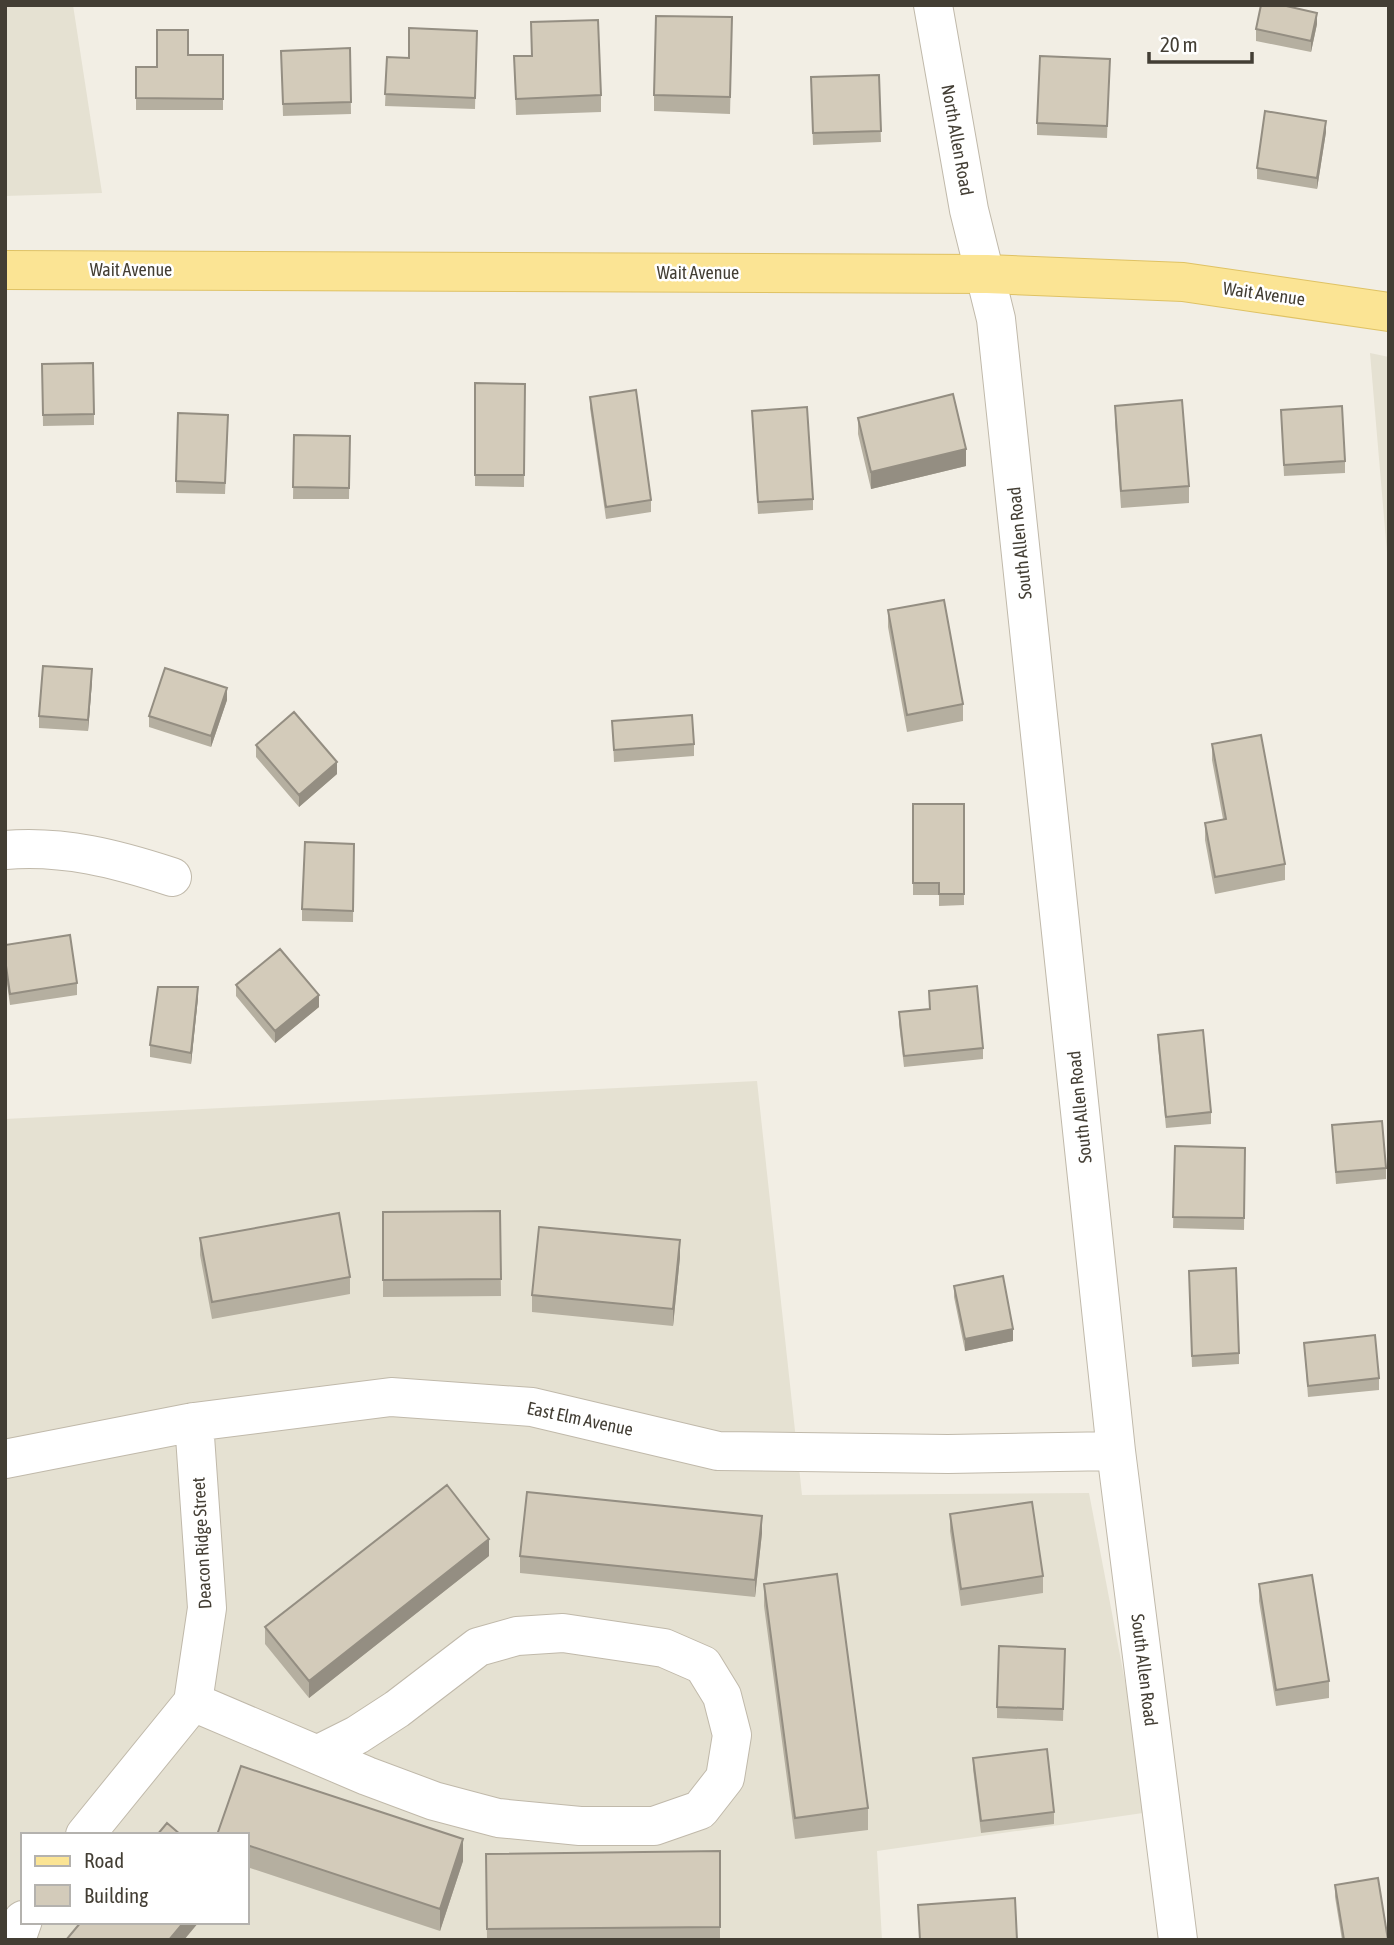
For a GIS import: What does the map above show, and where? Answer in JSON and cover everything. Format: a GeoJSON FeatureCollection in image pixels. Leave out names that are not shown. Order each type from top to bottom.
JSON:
{"type":"FeatureCollection","features":[{"type":"Feature","properties":{"kind":"main road","name":"Wait Avenue"},"geometry":{"type":"LineString","coordinates":[[5,270],[987,274],[1183,282],[1389,312]]}},
{"type":"Feature","properties":{"kind":"street","name":"North Allen Road"},"geometry":{"type":"LineString","coordinates":[[933,5],[969,210],[987,274]]}},
{"type":"Feature","properties":{"kind":"street","name":"South Allen Road"},"geometry":{"type":"LineString","coordinates":[[987,274],[996,319],[1116,1451],[1178,1940]]}},
{"type":"Feature","properties":{"kind":"street"},"geometry":{"type":"LineString","coordinates":[[5,850],[41,847],[114,858],[172,877]]}},
{"type":"Feature","properties":{"kind":"street","name":"East Elm Avenue"},"geometry":{"type":"LineString","coordinates":[[5,1459],[194,1422],[391,1396],[532,1407],[718,1451],[948,1454],[1116,1451]]}},
{"type":"Feature","properties":{"kind":"street","name":"Deacon Ridge Street"},"geometry":{"type":"LineString","coordinates":[[193,1702],[207,1608],[194,1422]]}},
{"type":"Feature","properties":{"kind":"street"},"geometry":{"type":"LineString","coordinates":[[87,1833],[193,1702],[367,1776],[434,1801],[498,1818],[580,1826],[654,1826],[700,1810],[725,1778],[732,1735],[722,1696],[703,1665],[664,1648],[563,1633],[517,1636],[478,1647],[377,1722],[319,1754]]}},
{"type":"Feature","properties":{"kind":"shaded area"},"geometry":{"type":"Polygon","coordinates":[[[5,5],[73,5],[102,193],[5,196],[5,5]]]}},
{"type":"Feature","properties":{"kind":"shaded area"},"geometry":{"type":"Polygon","coordinates":[[[1370,353],[1389,357],[1389,576],[1370,353]]]}},
{"type":"Feature","properties":{"kind":"shaded area"},"geometry":{"type":"Polygon","coordinates":[[[757,1081],[802,1495],[1089,1493],[1150,1812],[877,1851],[882,1940],[5,1940],[5,1119],[757,1081]]]}},
{"type":"Feature","properties":{"kind":"building"},"geometry":{"type":"Polygon","coordinates":[[[1261,5],[1282,5],[1317,13],[1311,41],[1256,29],[1261,5]]]}},
{"type":"Feature","properties":{"kind":"building"},"geometry":{"type":"Polygon","coordinates":[[[656,16],[732,17],[730,97],[654,95],[656,16]]]}},
{"type":"Feature","properties":{"kind":"building"},"geometry":{"type":"Polygon","coordinates":[[[598,20],[601,95],[516,99],[514,56],[532,56],[531,22],[598,20]]]}},
{"type":"Feature","properties":{"kind":"building"},"geometry":{"type":"Polygon","coordinates":[[[409,28],[477,31],[475,98],[385,94],[387,57],[409,58],[409,28]]]}},
{"type":"Feature","properties":{"kind":"building"},"geometry":{"type":"Polygon","coordinates":[[[157,30],[188,30],[188,55],[223,55],[223,99],[136,98],[136,67],[157,67],[157,30]]]}},
{"type":"Feature","properties":{"kind":"building"},"geometry":{"type":"Polygon","coordinates":[[[350,48],[351,102],[283,104],[281,51],[350,48]]]}},
{"type":"Feature","properties":{"kind":"building"},"geometry":{"type":"Polygon","coordinates":[[[1040,56],[1110,59],[1107,126],[1037,123],[1040,56]]]}},
{"type":"Feature","properties":{"kind":"building"},"geometry":{"type":"Polygon","coordinates":[[[879,75],[881,131],[813,133],[811,77],[879,75]]]}},
{"type":"Feature","properties":{"kind":"building"},"geometry":{"type":"Polygon","coordinates":[[[1265,111],[1326,121],[1317,178],[1257,168],[1265,111]]]}},
{"type":"Feature","properties":{"kind":"building"},"geometry":{"type":"Polygon","coordinates":[[[93,363],[94,414],[43,415],[42,364],[93,363]]]}},
{"type":"Feature","properties":{"kind":"building"},"geometry":{"type":"Polygon","coordinates":[[[475,383],[525,384],[524,475],[475,475],[475,383]]]}},
{"type":"Feature","properties":{"kind":"building"},"geometry":{"type":"Polygon","coordinates":[[[636,390],[651,500],[606,507],[590,397],[636,390]]]}},
{"type":"Feature","properties":{"kind":"building"},"geometry":{"type":"Polygon","coordinates":[[[953,394],[966,449],[871,472],[858,418],[953,394]]]}},
{"type":"Feature","properties":{"kind":"building"},"geometry":{"type":"Polygon","coordinates":[[[1182,400],[1189,486],[1121,491],[1115,406],[1182,400]]]}},
{"type":"Feature","properties":{"kind":"building"},"geometry":{"type":"Polygon","coordinates":[[[1342,406],[1345,461],[1284,465],[1281,410],[1342,406]]]}},
{"type":"Feature","properties":{"kind":"building"},"geometry":{"type":"Polygon","coordinates":[[[807,407],[813,499],[758,502],[752,411],[807,407]]]}},
{"type":"Feature","properties":{"kind":"building"},"geometry":{"type":"Polygon","coordinates":[[[178,413],[228,415],[225,483],[176,481],[178,413]]]}},
{"type":"Feature","properties":{"kind":"building"},"geometry":{"type":"Polygon","coordinates":[[[294,435],[350,436],[349,488],[293,487],[294,435]]]}},
{"type":"Feature","properties":{"kind":"building"},"geometry":{"type":"Polygon","coordinates":[[[944,600],[963,704],[907,715],[888,610],[944,600]]]}},
{"type":"Feature","properties":{"kind":"building"},"geometry":{"type":"Polygon","coordinates":[[[43,666],[92,669],[88,720],[39,716],[43,666]]]}},
{"type":"Feature","properties":{"kind":"building"},"geometry":{"type":"Polygon","coordinates":[[[165,668],[227,688],[211,736],[149,716],[165,668]]]}},
{"type":"Feature","properties":{"kind":"building"},"geometry":{"type":"Polygon","coordinates":[[[294,712],[337,762],[299,795],[256,745],[294,712]]]}},
{"type":"Feature","properties":{"kind":"building"},"geometry":{"type":"Polygon","coordinates":[[[692,715],[694,744],[614,750],[612,721],[692,715]]]}},
{"type":"Feature","properties":{"kind":"building"},"geometry":{"type":"Polygon","coordinates":[[[1261,735],[1285,864],[1215,877],[1205,823],[1226,819],[1212,744],[1261,735]]]}},
{"type":"Feature","properties":{"kind":"building"},"geometry":{"type":"Polygon","coordinates":[[[913,804],[964,804],[964,894],[939,894],[939,883],[913,883],[913,804]]]}},
{"type":"Feature","properties":{"kind":"building"},"geometry":{"type":"Polygon","coordinates":[[[305,842],[354,844],[353,911],[302,909],[305,842]]]}},
{"type":"Feature","properties":{"kind":"building"},"geometry":{"type":"Polygon","coordinates":[[[70,935],[77,983],[10,994],[5,945],[70,935]]]}},
{"type":"Feature","properties":{"kind":"building"},"geometry":{"type":"Polygon","coordinates":[[[280,949],[319,995],[275,1031],[236,985],[280,949]]]}},
{"type":"Feature","properties":{"kind":"building"},"geometry":{"type":"Polygon","coordinates":[[[977,986],[983,1048],[904,1056],[899,1012],[930,1009],[929,991],[977,986]]]}},
{"type":"Feature","properties":{"kind":"building"},"geometry":{"type":"Polygon","coordinates":[[[158,987],[198,987],[191,1053],[150,1045],[158,987]]]}},
{"type":"Feature","properties":{"kind":"building"},"geometry":{"type":"Polygon","coordinates":[[[1203,1030],[1211,1112],[1166,1117],[1158,1035],[1203,1030]]]}},
{"type":"Feature","properties":{"kind":"building"},"geometry":{"type":"Polygon","coordinates":[[[1382,1121],[1386,1168],[1336,1172],[1332,1125],[1382,1121]]]}},
{"type":"Feature","properties":{"kind":"building"},"geometry":{"type":"Polygon","coordinates":[[[1175,1146],[1245,1148],[1244,1218],[1173,1217],[1175,1146]]]}},
{"type":"Feature","properties":{"kind":"building"},"geometry":{"type":"Polygon","coordinates":[[[500,1211],[501,1279],[383,1280],[383,1212],[500,1211]]]}},
{"type":"Feature","properties":{"kind":"building"},"geometry":{"type":"Polygon","coordinates":[[[339,1213],[350,1277],[212,1302],[200,1238],[339,1213]]]}},
{"type":"Feature","properties":{"kind":"building"},"geometry":{"type":"Polygon","coordinates":[[[539,1227],[680,1240],[673,1309],[532,1295],[539,1227]]]}},
{"type":"Feature","properties":{"kind":"building"},"geometry":{"type":"Polygon","coordinates":[[[1236,1268],[1239,1353],[1192,1356],[1189,1271],[1236,1268]]]}},
{"type":"Feature","properties":{"kind":"building"},"geometry":{"type":"Polygon","coordinates":[[[1003,1276],[1013,1329],[965,1339],[954,1286],[1003,1276]]]}},
{"type":"Feature","properties":{"kind":"building"},"geometry":{"type":"Polygon","coordinates":[[[1375,1335],[1379,1378],[1308,1386],[1304,1343],[1375,1335]]]}},
{"type":"Feature","properties":{"kind":"building"},"geometry":{"type":"Polygon","coordinates":[[[447,1485],[489,1539],[309,1681],[265,1627],[447,1485]]]}},
{"type":"Feature","properties":{"kind":"building"},"geometry":{"type":"Polygon","coordinates":[[[527,1492],[762,1516],[755,1580],[520,1556],[527,1492]]]}},
{"type":"Feature","properties":{"kind":"building"},"geometry":{"type":"Polygon","coordinates":[[[1032,1502],[1043,1576],[961,1589],[950,1514],[1032,1502]]]}},
{"type":"Feature","properties":{"kind":"building"},"geometry":{"type":"Polygon","coordinates":[[[837,1574],[868,1808],[795,1818],[764,1584],[837,1574]]]}},
{"type":"Feature","properties":{"kind":"building"},"geometry":{"type":"Polygon","coordinates":[[[1312,1575],[1329,1681],[1276,1690],[1259,1584],[1312,1575]]]}},
{"type":"Feature","properties":{"kind":"building"},"geometry":{"type":"Polygon","coordinates":[[[999,1646],[1065,1649],[1063,1709],[997,1707],[999,1646]]]}},
{"type":"Feature","properties":{"kind":"building"},"geometry":{"type":"Polygon","coordinates":[[[1047,1749],[1054,1812],[981,1821],[973,1758],[1047,1749]]]}},
{"type":"Feature","properties":{"kind":"building"},"geometry":{"type":"Polygon","coordinates":[[[241,1766],[463,1839],[440,1909],[248,1845],[248,1833],[218,1833],[241,1766]]]}},
{"type":"Feature","properties":{"kind":"building"},"geometry":{"type":"Polygon","coordinates":[[[167,1823],[179,1833],[159,1833],[167,1823]]]}},
{"type":"Feature","properties":{"kind":"building"},"geometry":{"type":"Polygon","coordinates":[[[720,1851],[720,1927],[487,1929],[486,1854],[720,1851]]]}},
{"type":"Feature","properties":{"kind":"building"},"geometry":{"type":"Polygon","coordinates":[[[1378,1878],[1388,1940],[1344,1940],[1335,1885],[1378,1878]]]}},
{"type":"Feature","properties":{"kind":"building"},"geometry":{"type":"Polygon","coordinates":[[[1015,1898],[1017,1940],[920,1940],[918,1905],[1015,1898]]]}},
{"type":"Feature","properties":{"kind":"building"},"geometry":{"type":"Polygon","coordinates":[[[79,1924],[182,1924],[169,1940],[66,1940],[79,1924]]]}}]}
